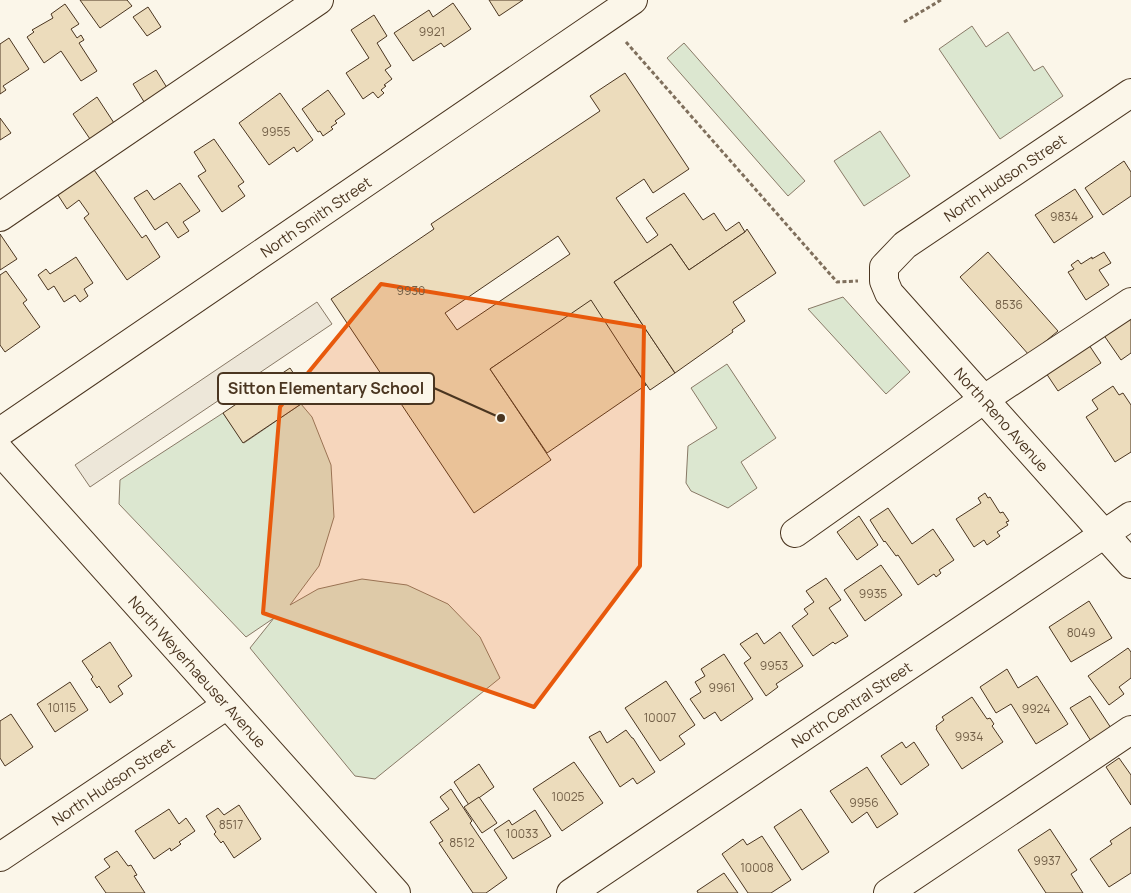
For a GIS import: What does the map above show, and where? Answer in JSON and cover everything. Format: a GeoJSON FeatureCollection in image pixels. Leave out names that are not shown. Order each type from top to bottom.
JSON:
{"type":"FeatureCollection","features":[{"type":"Feature","properties":{"kind":"street"},"geometry":{"type":"LineString","coordinates":[[0,217],[319,0]]}},
{"type":"Feature","properties":{"kind":"street","name":"North Smith Street"},"geometry":{"type":"LineString","coordinates":[[0,432],[629,1]]}},
{"type":"Feature","properties":{"kind":"street","name":"North Hudson Street"},"geometry":{"type":"LineString","coordinates":[[884,274],[905,246],[1131,93]]}},
{"type":"Feature","properties":{"kind":"street","name":"North Reno Avenue"},"geometry":{"type":"LineString","coordinates":[[884,274],[889,293],[1131,564]]}},
{"type":"Feature","properties":{"kind":"street"},"geometry":{"type":"LineString","coordinates":[[795,533],[983,400],[1131,302]]}},
{"type":"Feature","properties":{"kind":"street","name":"North Weyerhaeuser Avenue"},"geometry":{"type":"LineString","coordinates":[[0,451],[396,893]]}},
{"type":"Feature","properties":{"kind":"street","name":"North Central Street"},"geometry":{"type":"LineString","coordinates":[[571,893],[1131,516]]}},
{"type":"Feature","properties":{"kind":"street","name":"North Hudson Street"},"geometry":{"type":"LineString","coordinates":[[0,857],[227,705]]}},
{"type":"Feature","properties":{"kind":"street"},"geometry":{"type":"LineString","coordinates":[[888,893],[1131,730]]}},
{"type":"Feature","properties":{"kind":"path"},"geometry":{"type":"LineString","coordinates":[[904,22],[941,0]]}},
{"type":"Feature","properties":{"kind":"path"},"geometry":{"type":"LineString","coordinates":[[626,42],[837,282],[884,274]]}},
{"type":"Feature","properties":{"kind":"highlighted area"},"geometry":{"type":"Polygon","coordinates":[[[381,284],[644,327],[640,566],[534,707],[263,613],[280,407],[381,284]]]}},
{"type":"Feature","properties":{"kind":"green space"},"geometry":{"type":"Polygon","coordinates":[[[972,26],[986,47],[1008,32],[1034,71],[1043,66],[1063,96],[1000,139],[939,49],[972,26]]]}},
{"type":"Feature","properties":{"kind":"green space"},"geometry":{"type":"Polygon","coordinates":[[[684,43],[805,181],[788,196],[667,58],[684,43]]]}},
{"type":"Feature","properties":{"kind":"green space"},"geometry":{"type":"Polygon","coordinates":[[[880,131],[910,176],[864,206],[834,161],[880,131]]]}},
{"type":"Feature","properties":{"kind":"green space"},"geometry":{"type":"Polygon","coordinates":[[[843,297],[910,372],[886,394],[808,309],[843,297]]]}},
{"type":"Feature","properties":{"kind":"green space"},"geometry":{"type":"Polygon","coordinates":[[[727,364],[776,438],[741,462],[757,488],[728,508],[691,491],[686,483],[688,446],[717,428],[691,388],[727,364]]]}},
{"type":"Feature","properties":{"kind":"green space"},"geometry":{"type":"Polygon","coordinates":[[[301,404],[312,417],[331,465],[334,517],[319,566],[290,605],[318,589],[362,579],[407,585],[448,604],[480,637],[500,678],[375,779],[355,776],[250,648],[274,618],[246,637],[119,504],[120,480],[223,413],[244,443],[301,404]]]}},
{"type":"Feature","properties":{"kind":"shaded area"},"geometry":{"type":"Polygon","coordinates":[[[317,302],[332,324],[90,487],[75,465],[317,302]]]}},
{"type":"Feature","properties":{"kind":"building"},"geometry":{"type":"Polygon","coordinates":[[[80,0],[127,0],[132,6],[100,28],[80,0]]]}},
{"type":"Feature","properties":{"kind":"building"},"geometry":{"type":"Polygon","coordinates":[[[489,0],[523,0],[499,16],[489,0]]]}},
{"type":"Feature","properties":{"kind":"building"},"geometry":{"type":"Polygon","coordinates":[[[453,3],[471,29],[444,47],[441,43],[413,61],[394,33],[429,10],[433,17],[453,3]]]}},
{"type":"Feature","properties":{"kind":"building"},"geometry":{"type":"Polygon","coordinates":[[[65,4],[79,24],[71,29],[77,38],[81,35],[84,40],[79,43],[97,71],[81,81],[61,51],[44,63],[27,37],[34,32],[32,30],[53,18],[51,14],[65,4]]]}},
{"type":"Feature","properties":{"kind":"building"},"geometry":{"type":"Polygon","coordinates":[[[148,7],[161,27],[147,36],[133,17],[148,7]]]}},
{"type":"Feature","properties":{"kind":"building"},"geometry":{"type":"Polygon","coordinates":[[[374,15],[387,36],[377,43],[391,66],[385,70],[392,79],[384,85],[386,86],[381,90],[384,93],[378,98],[373,92],[363,99],[346,73],[369,58],[351,30],[374,15]]]}},
{"type":"Feature","properties":{"kind":"building"},"geometry":{"type":"Polygon","coordinates":[[[9,38],[29,69],[3,86],[6,90],[0,94],[0,44],[9,38]]]}},
{"type":"Feature","properties":{"kind":"building"},"geometry":{"type":"Polygon","coordinates":[[[156,70],[169,91],[146,105],[133,84],[156,70]]]}},
{"type":"Feature","properties":{"kind":"building"},"geometry":{"type":"Polygon","coordinates":[[[625,73],[689,169],[653,193],[644,179],[616,198],[647,243],[658,235],[646,218],[684,193],[703,220],[714,213],[726,231],[739,222],[745,232],[689,270],[671,244],[614,282],[675,373],[650,390],[590,302],[490,369],[551,460],[474,513],[331,299],[434,229],[431,224],[600,111],[590,96],[625,73]],[[558,236],[445,313],[457,330],[570,254],[558,236]]]}},
{"type":"Feature","properties":{"kind":"building"},"geometry":{"type":"Polygon","coordinates":[[[328,90],[345,114],[335,121],[337,123],[331,127],[333,129],[323,136],[302,109],[328,90]]]}},
{"type":"Feature","properties":{"kind":"building"},"geometry":{"type":"Polygon","coordinates":[[[280,93],[313,140],[297,152],[294,147],[269,165],[239,123],[280,93]]]}},
{"type":"Feature","properties":{"kind":"building"},"geometry":{"type":"Polygon","coordinates":[[[97,97],[114,123],[90,139],[73,114],[97,97]]]}},
{"type":"Feature","properties":{"kind":"building"},"geometry":{"type":"Polygon","coordinates":[[[0,118],[11,133],[0,140],[0,118]]]}},
{"type":"Feature","properties":{"kind":"building"},"geometry":{"type":"Polygon","coordinates":[[[214,139],[244,182],[238,186],[245,196],[222,212],[198,176],[206,171],[194,152],[214,139]]]}},
{"type":"Feature","properties":{"kind":"building"},"geometry":{"type":"Polygon","coordinates":[[[1124,161],[1131,172],[1131,196],[1103,215],[1085,188],[1124,161]]]}},
{"type":"Feature","properties":{"kind":"building"},"geometry":{"type":"Polygon","coordinates":[[[92,167],[142,238],[146,235],[160,257],[127,280],[84,218],[89,214],[79,200],[67,209],[56,192],[92,167]]]}},
{"type":"Feature","properties":{"kind":"building"},"geometry":{"type":"Polygon","coordinates":[[[180,183],[200,211],[183,222],[189,231],[178,238],[167,222],[155,230],[134,198],[147,190],[154,200],[180,183]]]}},
{"type":"Feature","properties":{"kind":"building"},"geometry":{"type":"Polygon","coordinates":[[[1075,189],[1093,217],[1054,243],[1035,215],[1075,189]]]}},
{"type":"Feature","properties":{"kind":"building"},"geometry":{"type":"Polygon","coordinates":[[[747,229],[776,273],[733,302],[745,321],[732,330],[733,332],[675,373],[614,282],[671,244],[689,270],[747,229]]]}},
{"type":"Feature","properties":{"kind":"building"},"geometry":{"type":"Polygon","coordinates":[[[0,234],[17,259],[0,270],[0,234]]]}},
{"type":"Feature","properties":{"kind":"building"},"geometry":{"type":"Polygon","coordinates":[[[988,252],[1058,331],[1029,355],[960,277],[988,252]]]}},
{"type":"Feature","properties":{"kind":"building"},"geometry":{"type":"Polygon","coordinates":[[[1104,252],[1111,263],[1099,270],[1109,285],[1086,300],[1068,272],[1074,269],[1071,265],[1078,260],[1081,264],[1104,252]]]}},
{"type":"Feature","properties":{"kind":"building"},"geometry":{"type":"Polygon","coordinates":[[[76,257],[93,283],[84,289],[88,296],[80,302],[75,295],[64,302],[54,286],[48,290],[38,275],[46,269],[50,274],[76,257]]]}},
{"type":"Feature","properties":{"kind":"building"},"geometry":{"type":"Polygon","coordinates":[[[6,271],[27,300],[23,303],[40,327],[5,352],[0,345],[0,275],[6,271]]]}},
{"type":"Feature","properties":{"kind":"building"},"geometry":{"type":"Polygon","coordinates":[[[591,300],[646,385],[547,453],[490,369],[591,300]]]}},
{"type":"Feature","properties":{"kind":"building"},"geometry":{"type":"Polygon","coordinates":[[[1131,315],[1131,353],[1121,360],[1103,334],[1131,315]]]}},
{"type":"Feature","properties":{"kind":"building"},"geometry":{"type":"Polygon","coordinates":[[[1087,342],[1101,363],[1058,391],[1044,370],[1087,342]]]}},
{"type":"Feature","properties":{"kind":"building"},"geometry":{"type":"Polygon","coordinates":[[[290,368],[310,398],[243,443],[223,413],[290,368]]]}},
{"type":"Feature","properties":{"kind":"building"},"geometry":{"type":"Polygon","coordinates":[[[1113,386],[1119,395],[1123,393],[1131,405],[1131,452],[1115,462],[1086,417],[1098,409],[1092,400],[1113,386]]]}},
{"type":"Feature","properties":{"kind":"building"},"geometry":{"type":"Polygon","coordinates":[[[985,493],[988,498],[990,497],[1000,513],[1003,512],[1009,521],[1006,522],[1008,525],[997,532],[1000,536],[987,545],[984,540],[974,547],[956,519],[981,503],[978,498],[985,493]]]}},
{"type":"Feature","properties":{"kind":"building"},"geometry":{"type":"Polygon","coordinates":[[[888,508],[912,544],[933,529],[954,560],[939,570],[941,573],[936,577],[934,574],[918,585],[898,555],[896,556],[884,542],[870,520],[888,508]]]}},
{"type":"Feature","properties":{"kind":"building"},"geometry":{"type":"Polygon","coordinates":[[[859,516],[878,545],[857,560],[837,532],[859,516]]]}},
{"type":"Feature","properties":{"kind":"building"},"geometry":{"type":"Polygon","coordinates":[[[881,565],[902,595],[865,621],[844,590],[881,565]]]}},
{"type":"Feature","properties":{"kind":"building"},"geometry":{"type":"Polygon","coordinates":[[[826,578],[841,600],[829,608],[848,636],[835,644],[833,642],[813,656],[792,626],[808,614],[804,609],[814,602],[806,591],[826,578]]]}},
{"type":"Feature","properties":{"kind":"building"},"geometry":{"type":"Polygon","coordinates":[[[1089,601],[1112,638],[1071,662],[1049,627],[1089,601]]]}},
{"type":"Feature","properties":{"kind":"building"},"geometry":{"type":"Polygon","coordinates":[[[780,632],[803,666],[776,684],[778,687],[766,696],[744,663],[751,658],[740,644],[757,633],[764,644],[780,632]]]}},
{"type":"Feature","properties":{"kind":"building"},"geometry":{"type":"Polygon","coordinates":[[[110,642],[132,676],[118,686],[123,694],[110,703],[99,686],[97,688],[91,679],[93,677],[82,661],[110,642]]]}},
{"type":"Feature","properties":{"kind":"building"},"geometry":{"type":"Polygon","coordinates":[[[1128,648],[1131,652],[1131,678],[1119,687],[1124,694],[1109,705],[1088,676],[1128,648]]]}},
{"type":"Feature","properties":{"kind":"building"},"geometry":{"type":"Polygon","coordinates":[[[724,654],[753,699],[721,721],[715,712],[704,719],[690,699],[701,692],[695,682],[705,676],[701,669],[724,654]]]}},
{"type":"Feature","properties":{"kind":"building"},"geometry":{"type":"Polygon","coordinates":[[[1007,669],[1018,688],[1037,676],[1068,724],[1036,744],[1011,704],[996,713],[980,687],[1007,669]]]}},
{"type":"Feature","properties":{"kind":"building"},"geometry":{"type":"Polygon","coordinates":[[[666,681],[695,725],[679,736],[685,744],[660,761],[625,708],[666,681]]]}},
{"type":"Feature","properties":{"kind":"building"},"geometry":{"type":"Polygon","coordinates":[[[70,682],[88,710],[55,732],[37,704],[70,682]]]}},
{"type":"Feature","properties":{"kind":"building"},"geometry":{"type":"Polygon","coordinates":[[[1090,696],[1111,728],[1091,741],[1070,708],[1090,696]]]}},
{"type":"Feature","properties":{"kind":"building"},"geometry":{"type":"Polygon","coordinates":[[[972,697],[987,719],[990,718],[994,724],[992,726],[1003,742],[962,769],[936,729],[936,726],[944,720],[942,717],[972,697]]]}},
{"type":"Feature","properties":{"kind":"building"},"geometry":{"type":"Polygon","coordinates":[[[11,714],[33,747],[5,766],[0,758],[0,721],[11,714]]]}},
{"type":"Feature","properties":{"kind":"building"},"geometry":{"type":"Polygon","coordinates":[[[626,730],[655,772],[637,784],[633,778],[620,787],[589,737],[600,731],[607,743],[626,730]]]}},
{"type":"Feature","properties":{"kind":"building"},"geometry":{"type":"Polygon","coordinates":[[[902,742],[906,748],[914,742],[929,765],[901,785],[881,756],[902,742]]]}},
{"type":"Feature","properties":{"kind":"building"},"geometry":{"type":"Polygon","coordinates":[[[1119,758],[1131,775],[1131,805],[1106,767],[1119,758]]]}},
{"type":"Feature","properties":{"kind":"building"},"geometry":{"type":"Polygon","coordinates":[[[574,762],[603,803],[562,831],[533,789],[574,762]]]}},
{"type":"Feature","properties":{"kind":"building"},"geometry":{"type":"Polygon","coordinates":[[[479,764],[494,787],[469,805],[454,782],[479,764]]]}},
{"type":"Feature","properties":{"kind":"building"},"geometry":{"type":"Polygon","coordinates":[[[867,767],[898,814],[877,828],[867,812],[852,823],[830,791],[867,767]]]}},
{"type":"Feature","properties":{"kind":"building"},"geometry":{"type":"Polygon","coordinates":[[[451,789],[472,821],[470,823],[507,878],[486,893],[473,893],[439,843],[443,841],[430,822],[449,809],[440,797],[451,789]]]}},
{"type":"Feature","properties":{"kind":"building"},"geometry":{"type":"Polygon","coordinates":[[[479,797],[497,823],[482,833],[464,807],[479,797]]]}},
{"type":"Feature","properties":{"kind":"building"},"geometry":{"type":"Polygon","coordinates":[[[239,805],[261,839],[234,858],[223,841],[221,843],[214,834],[216,832],[206,816],[218,808],[224,815],[239,805]]]}},
{"type":"Feature","properties":{"kind":"building"},"geometry":{"type":"Polygon","coordinates":[[[169,809],[179,824],[186,818],[195,831],[179,842],[181,844],[171,851],[170,848],[154,859],[135,831],[169,809]]]}},
{"type":"Feature","properties":{"kind":"building"},"geometry":{"type":"Polygon","coordinates":[[[801,809],[829,852],[802,870],[774,827],[801,809]]]}},
{"type":"Feature","properties":{"kind":"building"},"geometry":{"type":"Polygon","coordinates":[[[535,810],[551,836],[513,859],[494,830],[509,820],[512,825],[535,810]]]}},
{"type":"Feature","properties":{"kind":"building"},"geometry":{"type":"Polygon","coordinates":[[[1131,827],[1131,873],[1109,887],[1090,859],[1112,844],[1110,841],[1131,827]]]}},
{"type":"Feature","properties":{"kind":"building"},"geometry":{"type":"Polygon","coordinates":[[[1050,829],[1077,870],[1071,874],[1083,893],[1046,893],[1018,850],[1050,829]]]}},
{"type":"Feature","properties":{"kind":"building"},"geometry":{"type":"Polygon","coordinates":[[[762,836],[791,880],[771,893],[748,893],[722,854],[743,839],[747,845],[762,836]]]}},
{"type":"Feature","properties":{"kind":"building"},"geometry":{"type":"Polygon","coordinates":[[[117,851],[128,866],[131,865],[137,875],[134,876],[145,893],[106,893],[95,877],[110,867],[104,859],[117,851]]]}},
{"type":"Feature","properties":{"kind":"building"},"geometry":{"type":"Polygon","coordinates":[[[724,873],[738,893],[698,893],[697,891],[724,873]]]}},
{"type":"Feature","properties":{"kind":"place","name":"Sitton Elementary School"},"geometry":{"type":"Point","coordinates":[501,418]}}]}
